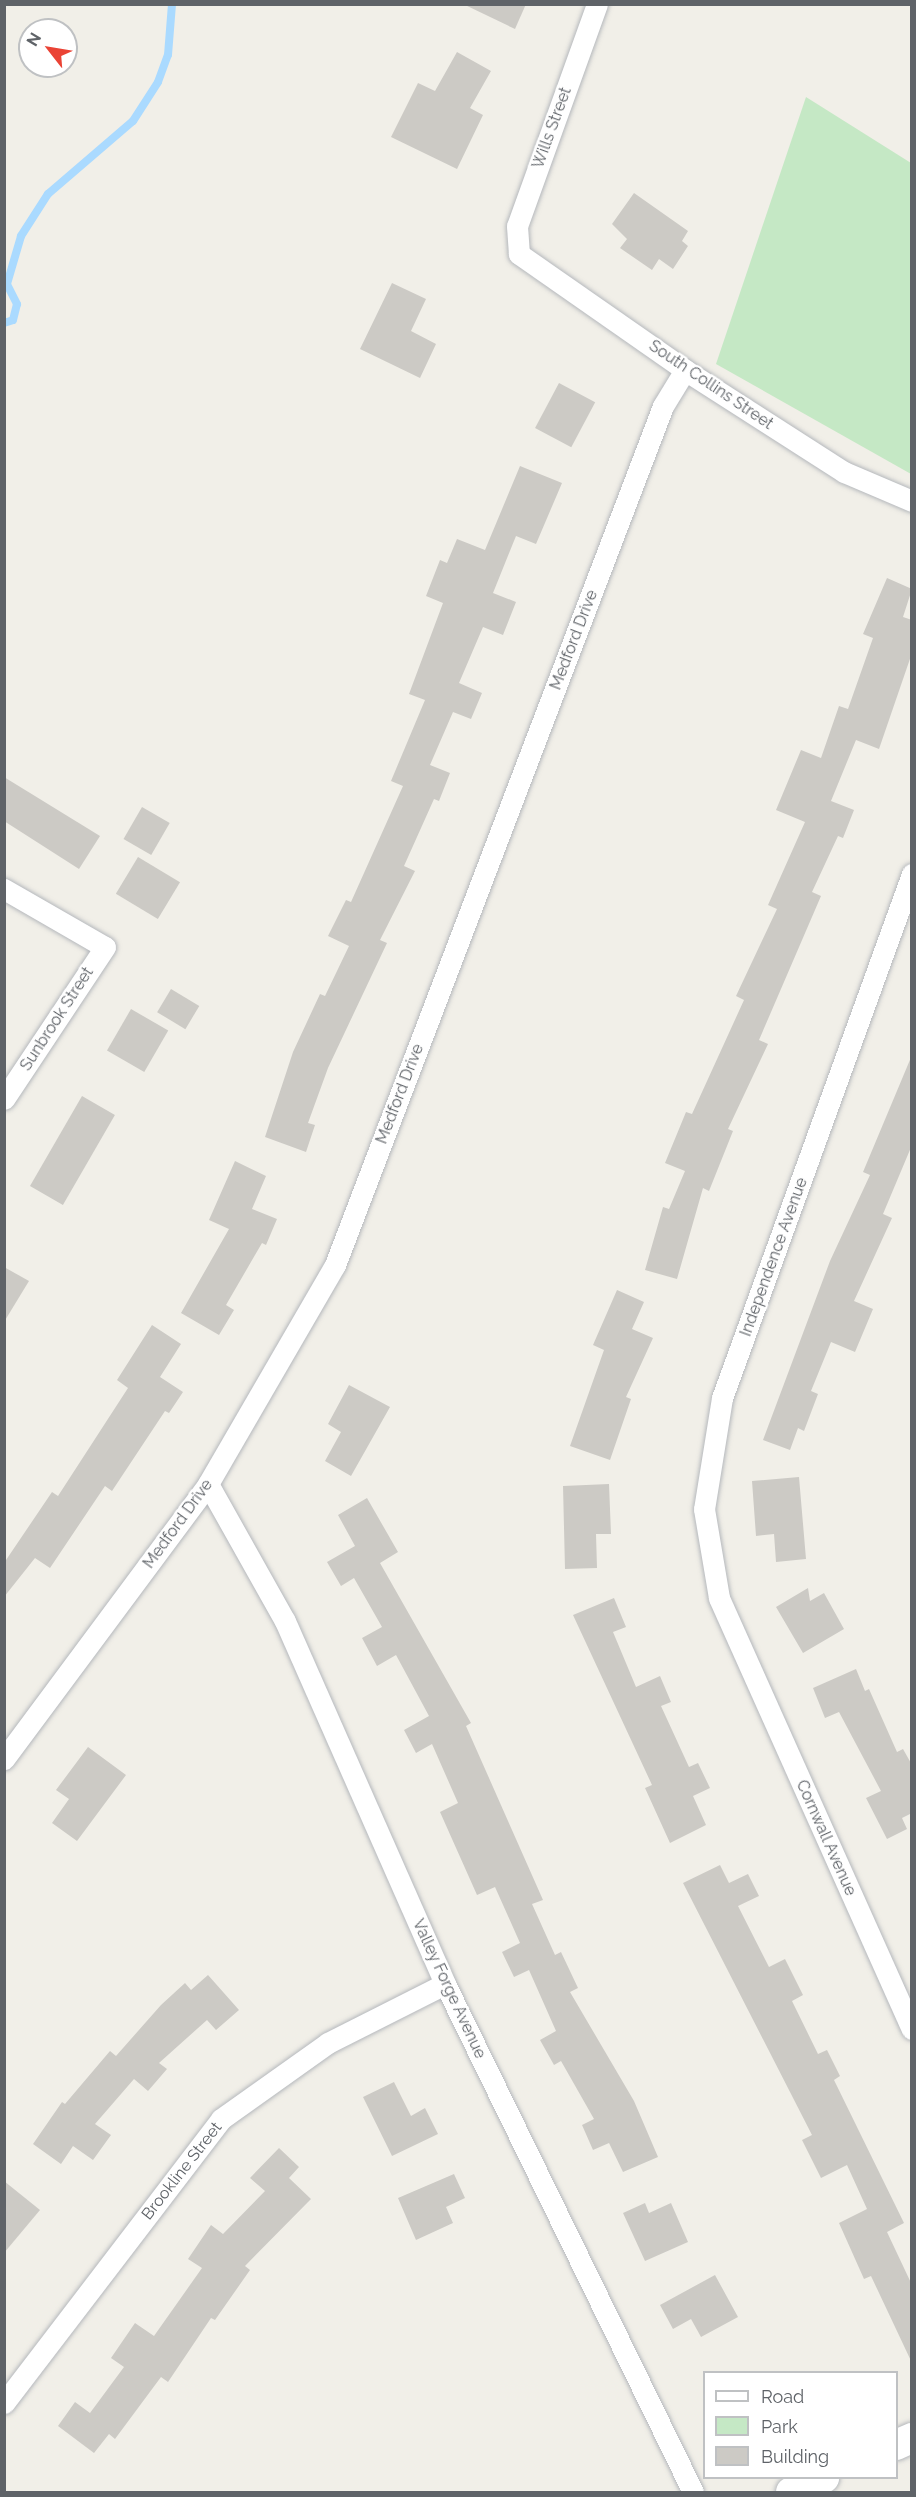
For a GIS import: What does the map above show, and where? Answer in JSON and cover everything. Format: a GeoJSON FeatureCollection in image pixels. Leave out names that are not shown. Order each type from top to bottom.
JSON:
{"type":"FeatureCollection","features":[{"type":"Feature","properties":{"kind":"street","name":"Wills Street"},"geometry":{"type":"LineString","coordinates":[[519,254],[517,226],[597,4]]}},
{"type":"Feature","properties":{"kind":"street","name":"South Collins Street"},"geometry":{"type":"LineString","coordinates":[[519,254],[685,370],[844,472],[912,501]]}},
{"type":"Feature","properties":{"kind":"street","name":"Medford Drive"},"geometry":{"type":"LineString","coordinates":[[4,1759],[208,1484],[335,1265],[663,406],[685,370]]}},
{"type":"Feature","properties":{"kind":"street","name":"Independence Avenue"},"geometry":{"type":"LineString","coordinates":[[740,1647],[719,1598],[704,1509],[722,1398],[912,874]]}},
{"type":"Feature","properties":{"kind":"street","name":"Sunbrook Street"},"geometry":{"type":"LineString","coordinates":[[4,889],[105,947],[4,1099]]}},
{"type":"Feature","properties":{"kind":"street","name":"Valley Forge Avenue"},"geometry":{"type":"LineString","coordinates":[[208,1484],[285,1621],[445,1984],[693,2493]]}},
{"type":"Feature","properties":{"kind":"street","name":"Cornwall Avenue"},"geometry":{"type":"LineString","coordinates":[[740,1647],[912,2029]]}},
{"type":"Feature","properties":{"kind":"street","name":"Brookline Street"},"geometry":{"type":"LineString","coordinates":[[4,2403],[221,2119],[328,2043],[445,1984]]}},
{"type":"Feature","properties":{"kind":"street"},"geometry":{"type":"LineString","coordinates":[[898,2445],[912,2438]]}},
{"type":"Feature","properties":{"kind":"street"},"geometry":{"type":"LineString","coordinates":[[792,2493],[823,2479]]}},
{"type":"Feature","properties":{"kind":"green space"},"geometry":{"type":"Polygon","coordinates":[[[806,97],[911,163],[911,474],[716,364],[806,97]]]}},
{"type":"Feature","properties":{"kind":"building"},"geometry":{"type":"Polygon","coordinates":[[[463,4],[526,4],[515,29],[463,4]]]}},
{"type":"Feature","properties":{"kind":"building"},"geometry":{"type":"Polygon","coordinates":[[[457,52],[491,71],[470,108],[483,115],[457,169],[391,137],[418,83],[435,91],[457,52]]]}},
{"type":"Feature","properties":{"kind":"building"},"geometry":{"type":"Polygon","coordinates":[[[634,193],[688,231],[682,241],[688,246],[673,269],[659,259],[652,270],[620,248],[627,239],[612,224],[634,193]]]}},
{"type":"Feature","properties":{"kind":"building"},"geometry":{"type":"Polygon","coordinates":[[[392,283],[426,299],[411,331],[436,344],[420,378],[360,349],[392,283]]]}},
{"type":"Feature","properties":{"kind":"building"},"geometry":{"type":"Polygon","coordinates":[[[559,383],[595,402],[571,447],[535,428],[559,383]]]}},
{"type":"Feature","properties":{"kind":"building"},"geometry":{"type":"Polygon","coordinates":[[[520,466],[562,483],[536,544],[516,536],[493,593],[516,602],[503,635],[483,627],[459,683],[482,693],[471,719],[453,712],[430,765],[450,773],[439,801],[434,799],[404,866],[415,871],[380,940],[387,943],[328,1068],[308,1123],[315,1125],[306,1152],[265,1137],[293,1052],[320,994],[325,996],[349,946],[328,936],[346,900],[351,902],[403,786],[391,781],[425,700],[409,694],[443,603],[426,596],[440,560],[447,563],[457,539],[485,550],[520,466]]]}},
{"type":"Feature","properties":{"kind":"building"},"geometry":{"type":"Polygon","coordinates":[[[887,578],[912,589],[903,617],[912,620],[912,653],[879,749],[856,740],[831,801],[854,810],[843,838],[838,836],[812,892],[821,896],[759,1040],[768,1044],[728,1129],[733,1131],[709,1191],[703,1188],[677,1279],[645,1270],[663,1207],[669,1209],[685,1171],[665,1163],[686,1112],[692,1114],[744,1000],[736,996],[777,909],[768,905],[805,822],[776,810],[801,750],[821,758],[839,706],[848,709],[873,638],[863,634],[887,578]]]}},
{"type":"Feature","properties":{"kind":"building"},"geometry":{"type":"Polygon","coordinates":[[[4,777],[100,836],[79,869],[4,821],[4,777]]]}},
{"type":"Feature","properties":{"kind":"building"},"geometry":{"type":"Polygon","coordinates":[[[142,807],[170,823],[151,855],[124,839],[142,807]]]}},
{"type":"Feature","properties":{"kind":"building"},"geometry":{"type":"Polygon","coordinates":[[[138,857],[180,882],[158,919],[116,894],[138,857]]]}},
{"type":"Feature","properties":{"kind":"building"},"geometry":{"type":"Polygon","coordinates":[[[171,989],[199,1006],[185,1029],[157,1012],[171,989]]]}},
{"type":"Feature","properties":{"kind":"building"},"geometry":{"type":"Polygon","coordinates":[[[131,1009],[168,1030],[144,1072],[107,1051],[131,1009]]]}},
{"type":"Feature","properties":{"kind":"building"},"geometry":{"type":"Polygon","coordinates":[[[912,1055],[912,1145],[883,1214],[892,1218],[854,1301],[873,1309],[855,1352],[831,1342],[811,1391],[818,1394],[804,1431],[798,1428],[790,1450],[763,1440],[830,1261],[870,1175],[863,1172],[912,1055]]]}},
{"type":"Feature","properties":{"kind":"building"},"geometry":{"type":"Polygon","coordinates":[[[82,1096],[115,1115],[63,1205],[30,1186],[82,1096]]]}},
{"type":"Feature","properties":{"kind":"building"},"geometry":{"type":"Polygon","coordinates":[[[235,1161],[266,1176],[252,1209],[277,1219],[266,1245],[262,1243],[226,1305],[234,1310],[219,1335],[181,1313],[229,1229],[209,1220],[235,1161]]]}},
{"type":"Feature","properties":{"kind":"building"},"geometry":{"type":"Polygon","coordinates":[[[4,1267],[29,1281],[4,1322],[4,1267]]]}},
{"type":"Feature","properties":{"kind":"building"},"geometry":{"type":"Polygon","coordinates":[[[617,1290],[644,1302],[632,1329],[653,1338],[626,1397],[631,1399],[610,1460],[570,1446],[604,1350],[593,1345],[617,1290]]]}},
{"type":"Feature","properties":{"kind":"building"},"geometry":{"type":"Polygon","coordinates":[[[152,1325],[181,1344],[160,1377],[183,1392],[169,1413],[165,1411],[112,1491],[105,1486],[50,1568],[35,1558],[4,1597],[4,1563],[52,1492],[58,1496],[128,1388],[117,1380],[152,1325]]]}},
{"type":"Feature","properties":{"kind":"building"},"geometry":{"type":"Polygon","coordinates":[[[349,1385],[390,1407],[351,1476],[325,1461],[341,1432],[328,1424],[349,1385]]]}},
{"type":"Feature","properties":{"kind":"building"},"geometry":{"type":"Polygon","coordinates":[[[799,1477],[806,1559],[776,1562],[774,1534],[756,1536],[752,1481],[799,1477]]]}},
{"type":"Feature","properties":{"kind":"building"},"geometry":{"type":"Polygon","coordinates":[[[609,1484],[611,1534],[596,1534],[597,1568],[565,1569],[563,1486],[609,1484]]]}},
{"type":"Feature","properties":{"kind":"building"},"geometry":{"type":"Polygon","coordinates":[[[367,1498],[398,1552],[380,1563],[471,1723],[466,1726],[543,1900],[532,1904],[555,1955],[561,1952],[578,1988],[570,1992],[634,2101],[658,2157],[623,2172],[609,2143],[593,2150],[582,2125],[594,2119],[561,2061],[554,2065],[540,2040],[556,2031],[529,1970],[514,1977],[502,1952],[520,1943],[495,1887],[477,1895],[440,1812],[458,1803],[432,1744],[416,1753],[404,1730],[429,1716],[396,1655],[377,1666],[362,1638],[382,1627],[354,1578],[341,1586],[327,1562],[355,1546],[338,1515],[367,1498]]]}},
{"type":"Feature","properties":{"kind":"building"},"geometry":{"type":"Polygon","coordinates":[[[808,1588],[810,1601],[824,1593],[844,1629],[803,1653],[776,1607],[808,1588]]]}},
{"type":"Feature","properties":{"kind":"building"},"geometry":{"type":"Polygon","coordinates":[[[614,1598],[626,1627],[613,1632],[636,1687],[660,1676],[671,1702],[661,1706],[689,1767],[698,1763],[710,1788],[693,1796],[706,1825],[670,1843],[645,1788],[652,1785],[573,1615],[614,1598]]]}},
{"type":"Feature","properties":{"kind":"building"},"geometry":{"type":"Polygon","coordinates":[[[856,1669],[865,1691],[869,1689],[897,1752],[903,1749],[912,1765],[912,1813],[902,1818],[907,1829],[887,1839],[866,1798],[881,1791],[839,1712],[825,1718],[813,1688],[856,1669]]]}},
{"type":"Feature","properties":{"kind":"building"},"geometry":{"type":"Polygon","coordinates":[[[88,1747],[126,1775],[77,1841],[52,1823],[69,1799],[56,1790],[88,1747]]]}},
{"type":"Feature","properties":{"kind":"building"},"geometry":{"type":"Polygon","coordinates":[[[720,1865],[729,1883],[748,1874],[759,1896],[738,1906],[769,1967],[785,1959],[803,1995],[792,2001],[818,2054],[827,2050],[840,2076],[834,2080],[904,2223],[887,2232],[912,2285],[912,2363],[871,2276],[864,2279],[839,2223],[867,2209],[847,2165],[821,2178],[802,2140],[812,2135],[683,1883],[720,1865]]]}},
{"type":"Feature","properties":{"kind":"building"},"geometry":{"type":"Polygon","coordinates":[[[208,1975],[239,2010],[216,2030],[207,2020],[159,2063],[167,2069],[148,2091],[134,2079],[95,2124],[111,2135],[93,2160],[73,2146],[61,2164],[33,2144],[62,2102],[65,2104],[110,2051],[116,2056],[161,2005],[185,1983],[191,1990],[208,1975]]]}},
{"type":"Feature","properties":{"kind":"building"},"geometry":{"type":"Polygon","coordinates":[[[394,2082],[411,2116],[425,2108],[438,2134],[392,2156],[363,2097],[394,2082]]]}},
{"type":"Feature","properties":{"kind":"building"},"geometry":{"type":"Polygon","coordinates":[[[279,2148],[299,2167],[289,2178],[311,2199],[245,2266],[250,2270],[215,2320],[211,2318],[168,2382],[161,2377],[115,2439],[109,2434],[94,2453],[58,2426],[75,2402],[90,2413],[124,2367],[111,2358],[135,2323],[154,2336],[202,2268],[188,2259],[211,2225],[223,2234],[265,2191],[250,2178],[279,2148]]]}},
{"type":"Feature","properties":{"kind":"building"},"geometry":{"type":"Polygon","coordinates":[[[454,2174],[465,2198],[446,2207],[453,2223],[416,2240],[398,2198],[454,2174]]]}},
{"type":"Feature","properties":{"kind":"building"},"geometry":{"type":"Polygon","coordinates":[[[4,2181],[40,2210],[4,2253],[4,2181]]]}},
{"type":"Feature","properties":{"kind":"building"},"geometry":{"type":"Polygon","coordinates":[[[645,2203],[649,2213],[671,2203],[688,2242],[645,2261],[623,2213],[645,2203]]]}},
{"type":"Feature","properties":{"kind":"building"},"geometry":{"type":"Polygon","coordinates":[[[715,2275],[738,2317],[701,2337],[691,2319],[673,2329],[660,2305],[715,2275]]]}},
{"type":"Feature","properties":{"kind":"waterway"},"geometry":{"type":"LineString","coordinates":[[4,323],[13,320],[17,304],[7,284],[21,236],[48,194],[133,121],[158,82],[168,55],[172,4]]}}]}
